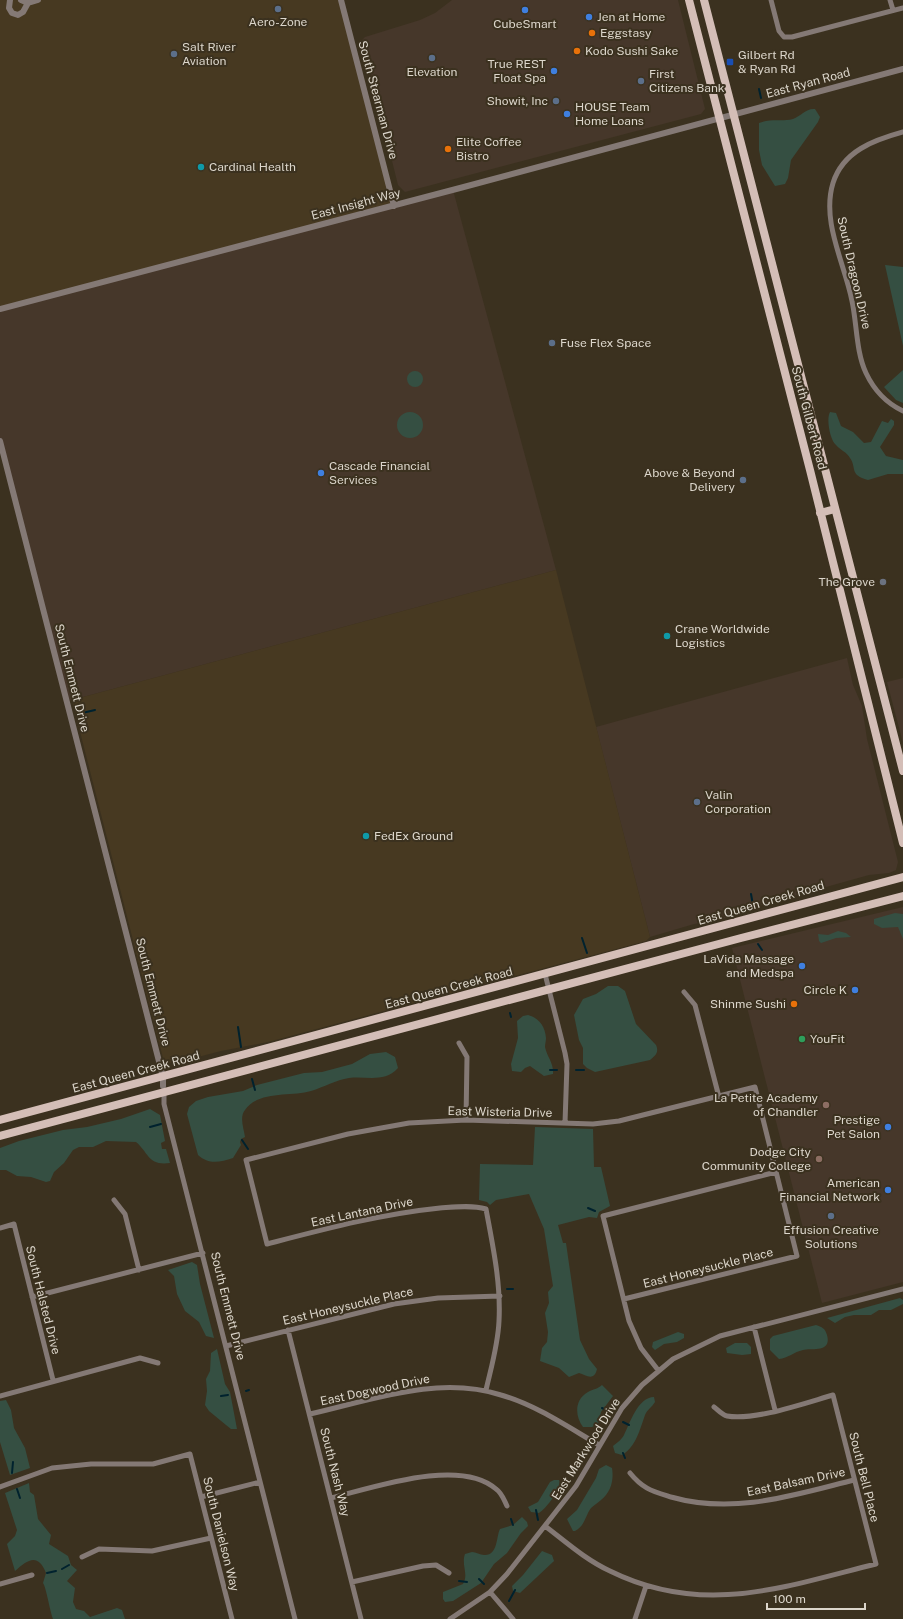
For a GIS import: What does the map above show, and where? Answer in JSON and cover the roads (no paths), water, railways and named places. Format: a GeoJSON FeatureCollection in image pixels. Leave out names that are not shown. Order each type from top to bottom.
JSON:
{"type":"FeatureCollection","features":[{"type":"Feature","properties":{"kind":"main road","name":"South Gilbert Road"},"geometry":{"type":"LineString","coordinates":[[688,0],[867,694],[903,843]]}},
{"type":"Feature","properties":{"kind":"main road","name":"South Gilbert Road"},"geometry":{"type":"LineString","coordinates":[[704,0],[903,771]]}},
{"type":"Feature","properties":{"kind":"main road"},"geometry":{"type":"LineString","coordinates":[[820,513],[835,509]]}},
{"type":"Feature","properties":{"kind":"main road"},"geometry":{"type":"LineString","coordinates":[[867,694],[882,690]]}},
{"type":"Feature","properties":{"kind":"main road","name":"East Queen Creek Road"},"geometry":{"type":"LineString","coordinates":[[0,1120],[737,923],[903,877]]}},
{"type":"Feature","properties":{"kind":"main road"},"geometry":{"type":"LineString","coordinates":[[0,1136],[164,1089],[903,896]]}},
{"type":"Feature","properties":{"kind":"main road"},"geometry":{"type":"LineString","coordinates":[[737,923],[741,938]]}},
{"type":"Feature","properties":{"kind":"street"},"geometry":{"type":"LineString","coordinates":[[10,0],[9,8],[12,13],[18,15],[23,12],[23,1],[38,0]]}},
{"type":"Feature","properties":{"kind":"street","name":"South Stearman Drive"},"geometry":{"type":"LineString","coordinates":[[341,0],[394,206]]}},
{"type":"Feature","properties":{"kind":"street"},"geometry":{"type":"LineString","coordinates":[[770,0],[779,31],[784,37],[792,37],[903,8]]}},
{"type":"Feature","properties":{"kind":"street"},"geometry":{"type":"LineString","coordinates":[[890,0],[893,10]]}},
{"type":"Feature","properties":{"kind":"street","name":"East Ryan Road"},"geometry":{"type":"LineString","coordinates":[[718,119],[903,69]]}},
{"type":"Feature","properties":{"kind":"street","name":"East Insight Way"},"geometry":{"type":"LineString","coordinates":[[0,309],[394,206],[718,119]]}},
{"type":"Feature","properties":{"kind":"street","name":"South Dragoon Drive"},"geometry":{"type":"LineString","coordinates":[[903,132],[859,148],[840,169],[833,182],[830,196],[832,225],[852,300],[865,371],[871,383],[885,400],[903,411]]}},
{"type":"Feature","properties":{"kind":"street","name":"South Emmett Drive"},"geometry":{"type":"LineString","coordinates":[[0,441],[163,1077],[165,1107],[295,1619]]}},
{"type":"Feature","properties":{"kind":"street"},"geometry":{"type":"LineString","coordinates":[[545,974],[566,1058],[565,1123]]}},
{"type":"Feature","properties":{"kind":"street"},"geometry":{"type":"LineString","coordinates":[[684,992],[695,1005],[719,1097]]}},
{"type":"Feature","properties":{"kind":"street"},"geometry":{"type":"LineString","coordinates":[[459,1044],[467,1057],[466,1120]]}},
{"type":"Feature","properties":{"kind":"street","name":"East Wisteria Drive"},"geometry":{"type":"LineString","coordinates":[[267,1244],[246,1160],[348,1134],[381,1128],[431,1122],[466,1120],[593,1124],[619,1121],[755,1088],[776,1172]]}},
{"type":"Feature","properties":{"kind":"street"},"geometry":{"type":"LineString","coordinates":[[658,1370],[641,1348],[634,1334],[603,1216],[776,1172]]}},
{"type":"Feature","properties":{"kind":"street","name":"East Honeysuckle Place"},"geometry":{"type":"LineString","coordinates":[[624,1299],[797,1256],[776,1172]]}},
{"type":"Feature","properties":{"kind":"street"},"geometry":{"type":"LineString","coordinates":[[114,1200],[125,1214],[139,1270]]}},
{"type":"Feature","properties":{"kind":"street","name":"East Lantana Drive"},"geometry":{"type":"LineString","coordinates":[[267,1244],[386,1215],[446,1208],[478,1207],[486,1210],[496,1261],[500,1296]]}},
{"type":"Feature","properties":{"kind":"street","name":"South Halsted Drive"},"geometry":{"type":"LineString","coordinates":[[0,1228],[14,1224],[53,1380]]}},
{"type":"Feature","properties":{"kind":"street"},"geometry":{"type":"LineString","coordinates":[[32,1297],[203,1253]]}},
{"type":"Feature","properties":{"kind":"street","name":"East Markwood Drive"},"geometry":{"type":"LineString","coordinates":[[450,1619],[490,1592],[507,1574],[576,1486],[622,1408],[642,1385],[658,1370],[673,1359],[720,1336],[903,1289]]}},
{"type":"Feature","properties":{"kind":"street"},"geometry":{"type":"LineString","coordinates":[[486,1390],[498,1337],[500,1296]]}},
{"type":"Feature","properties":{"kind":"street","name":"East Honeysuckle Place"},"geometry":{"type":"LineString","coordinates":[[226,1346],[370,1309],[417,1300],[500,1296]]}},
{"type":"Feature","properties":{"kind":"street"},"geometry":{"type":"LineString","coordinates":[[714,1407],[725,1416],[758,1414],[775,1410],[754,1327]]}},
{"type":"Feature","properties":{"kind":"street","name":"South Nash Way"},"geometry":{"type":"LineString","coordinates":[[288,1330],[362,1619]]}},
{"type":"Feature","properties":{"kind":"street"},"geometry":{"type":"LineString","coordinates":[[0,1396],[53,1380],[140,1358],[158,1363]]}},
{"type":"Feature","properties":{"kind":"street","name":"East Dogwood Drive"},"geometry":{"type":"LineString","coordinates":[[310,1414],[431,1387],[458,1386],[486,1390],[518,1401],[599,1445]]}},
{"type":"Feature","properties":{"kind":"street","name":"South Bell Place"},"geometry":{"type":"LineString","coordinates":[[646,1586],[696,1596],[739,1595],[764,1592],[876,1564],[833,1396],[775,1410]]}},
{"type":"Feature","properties":{"kind":"street","name":"South Danielson Way"},"geometry":{"type":"LineString","coordinates":[[0,1487],[52,1468],[91,1464],[152,1464],[190,1454],[232,1619]]}},
{"type":"Feature","properties":{"kind":"street","name":"East Balsam Drive"},"geometry":{"type":"LineString","coordinates":[[630,1473],[639,1485],[658,1493],[687,1500],[721,1504],[754,1503],[775,1500],[854,1480]]}},
{"type":"Feature","properties":{"kind":"street"},"geometry":{"type":"LineString","coordinates":[[331,1498],[426,1476],[451,1474],[472,1477],[495,1488],[501,1494],[507,1506]]}},
{"type":"Feature","properties":{"kind":"street"},"geometry":{"type":"LineString","coordinates":[[201,1497],[260,1482]]}},
{"type":"Feature","properties":{"kind":"street"},"geometry":{"type":"LineString","coordinates":[[545,1526],[593,1562],[619,1576],[646,1586],[636,1619]]}},
{"type":"Feature","properties":{"kind":"street"},"geometry":{"type":"LineString","coordinates":[[82,1557],[100,1549],[152,1551],[211,1538]]}},
{"type":"Feature","properties":{"kind":"street"},"geometry":{"type":"LineString","coordinates":[[352,1582],[423,1566],[436,1565],[449,1573]]}},
{"type":"Feature","properties":{"kind":"street"},"geometry":{"type":"LineString","coordinates":[[0,1584],[32,1575]]}},
{"type":"Feature","properties":{"kind":"street"},"geometry":{"type":"LineString","coordinates":[[490,1592],[513,1619]]}},
{"type":"Feature","properties":{"kind":"waterway"},"geometry":{"type":"LineString","coordinates":[[759,89],[761,98]]}},
{"type":"Feature","properties":{"kind":"waterway"},"geometry":{"type":"LineString","coordinates":[[78,714],[95,710]]}},
{"type":"Feature","properties":{"kind":"waterway"},"geometry":{"type":"LineString","coordinates":[[751,894],[753,905]]}},
{"type":"Feature","properties":{"kind":"waterway"},"geometry":{"type":"LineString","coordinates":[[582,938],[587,953]]}},
{"type":"Feature","properties":{"kind":"waterway"},"geometry":{"type":"LineString","coordinates":[[758,944],[762,950]]}},
{"type":"Feature","properties":{"kind":"waterway"},"geometry":{"type":"LineString","coordinates":[[510,1013],[511,1017]]}},
{"type":"Feature","properties":{"kind":"waterway"},"geometry":{"type":"LineString","coordinates":[[238,1027],[241,1047]]}},
{"type":"Feature","properties":{"kind":"waterway"},"geometry":{"type":"LineString","coordinates":[[550,1070],[557,1070]]}},
{"type":"Feature","properties":{"kind":"waterway"},"geometry":{"type":"LineString","coordinates":[[576,1070],[584,1070]]}},
{"type":"Feature","properties":{"kind":"waterway"},"geometry":{"type":"LineString","coordinates":[[252,1079],[255,1090]]}},
{"type":"Feature","properties":{"kind":"waterway"},"geometry":{"type":"LineString","coordinates":[[150,1127],[161,1124]]}},
{"type":"Feature","properties":{"kind":"waterway"},"geometry":{"type":"LineString","coordinates":[[242,1140],[248,1149]]}},
{"type":"Feature","properties":{"kind":"waterway"},"geometry":{"type":"LineString","coordinates":[[588,1208],[595,1211]]}},
{"type":"Feature","properties":{"kind":"waterway"},"geometry":{"type":"LineString","coordinates":[[507,1289],[513,1289]]}},
{"type":"Feature","properties":{"kind":"waterway"},"geometry":{"type":"LineString","coordinates":[[221,1396],[228,1395]]}},
{"type":"Feature","properties":{"kind":"waterway"},"geometry":{"type":"LineString","coordinates":[[602,1408],[608,1411]]}},
{"type":"Feature","properties":{"kind":"waterway"},"geometry":{"type":"LineString","coordinates":[[623,1422],[629,1425]]}},
{"type":"Feature","properties":{"kind":"waterway"},"geometry":{"type":"LineString","coordinates":[[623,1453],[625,1458]]}},
{"type":"Feature","properties":{"kind":"waterway"},"geometry":{"type":"LineString","coordinates":[[12,1473],[13,1462]]}},
{"type":"Feature","properties":{"kind":"waterway"},"geometry":{"type":"LineString","coordinates":[[17,1489],[20,1498]]}},
{"type":"Feature","properties":{"kind":"waterway"},"geometry":{"type":"LineString","coordinates":[[536,1510],[538,1520]]}},
{"type":"Feature","properties":{"kind":"waterway"},"geometry":{"type":"LineString","coordinates":[[511,1519],[513,1525]]}},
{"type":"Feature","properties":{"kind":"waterway"},"geometry":{"type":"LineString","coordinates":[[62,1569],[69,1565]]}},
{"type":"Feature","properties":{"kind":"waterway"},"geometry":{"type":"LineString","coordinates":[[47,1573],[56,1571]]}},
{"type":"Feature","properties":{"kind":"waterway"},"geometry":{"type":"LineString","coordinates":[[479,1579],[484,1584]]}},
{"type":"Feature","properties":{"kind":"waterway"},"geometry":{"type":"LineString","coordinates":[[459,1581],[467,1582]]}},
{"type":"Feature","properties":{"kind":"waterway"},"geometry":{"type":"LineString","coordinates":[[509,1601],[515,1590]]}},
{"type":"Feature","properties":{"kind":"place","name":"Aero-Zone"},"geometry":{"type":"Point","coordinates":[278,9]}},
{"type":"Feature","properties":{"kind":"place","name":"CubeSmart"},"geometry":{"type":"Point","coordinates":[525,10]}},
{"type":"Feature","properties":{"kind":"place","name":"Jen at Home"},"geometry":{"type":"Point","coordinates":[589,17]}},
{"type":"Feature","properties":{"kind":"place","name":"Eggstasy"},"geometry":{"type":"Point","coordinates":[592,33]}},
{"type":"Feature","properties":{"kind":"place","name":"Kodo Sushi Sake"},"geometry":{"type":"Point","coordinates":[577,51]}},
{"type":"Feature","properties":{"kind":"place","name":"Salt River Aviation"},"geometry":{"type":"Point","coordinates":[174,54]}},
{"type":"Feature","properties":{"kind":"place","name":"Elevation"},"geometry":{"type":"Point","coordinates":[432,58]}},
{"type":"Feature","properties":{"kind":"place","name":"Gilbert Rd & Ryan Rd"},"geometry":{"type":"Point","coordinates":[730,62]}},
{"type":"Feature","properties":{"kind":"place","name":"True REST Float Spa"},"geometry":{"type":"Point","coordinates":[554,71]}},
{"type":"Feature","properties":{"kind":"place","name":"First Citizens Bank"},"geometry":{"type":"Point","coordinates":[641,81]}},
{"type":"Feature","properties":{"kind":"place","name":"Showit, Inc"},"geometry":{"type":"Point","coordinates":[556,101]}},
{"type":"Feature","properties":{"kind":"place","name":"HOUSE Team Home Loans"},"geometry":{"type":"Point","coordinates":[567,114]}},
{"type":"Feature","properties":{"kind":"place","name":"Elite Coffee Bistro"},"geometry":{"type":"Point","coordinates":[448,149]}},
{"type":"Feature","properties":{"kind":"place","name":"Cardinal Health"},"geometry":{"type":"Point","coordinates":[201,167]}},
{"type":"Feature","properties":{"kind":"place","name":"Fuse Flex Space"},"geometry":{"type":"Point","coordinates":[552,343]}},
{"type":"Feature","properties":{"kind":"place","name":"Cascade Financial Services"},"geometry":{"type":"Point","coordinates":[321,473]}},
{"type":"Feature","properties":{"kind":"place","name":"Above & Beyond Delivery"},"geometry":{"type":"Point","coordinates":[743,480]}},
{"type":"Feature","properties":{"kind":"place","name":"The Grove"},"geometry":{"type":"Point","coordinates":[883,582]}},
{"type":"Feature","properties":{"kind":"place","name":"Crane Worldwide Logistics"},"geometry":{"type":"Point","coordinates":[667,636]}},
{"type":"Feature","properties":{"kind":"place","name":"Valin Corporation"},"geometry":{"type":"Point","coordinates":[697,802]}},
{"type":"Feature","properties":{"kind":"place","name":"FedEx Ground"},"geometry":{"type":"Point","coordinates":[366,836]}},
{"type":"Feature","properties":{"kind":"place","name":"LaVida Massage and Medspa"},"geometry":{"type":"Point","coordinates":[802,966]}},
{"type":"Feature","properties":{"kind":"place","name":"Circle K"},"geometry":{"type":"Point","coordinates":[855,990]}},
{"type":"Feature","properties":{"kind":"place","name":"Shinme Sushi"},"geometry":{"type":"Point","coordinates":[794,1004]}},
{"type":"Feature","properties":{"kind":"place","name":"YouFit"},"geometry":{"type":"Point","coordinates":[802,1039]}},
{"type":"Feature","properties":{"kind":"place","name":"La Petite Academy of Chandler"},"geometry":{"type":"Point","coordinates":[826,1105]}},
{"type":"Feature","properties":{"kind":"place","name":"Prestige Pet Salon"},"geometry":{"type":"Point","coordinates":[888,1127]}},
{"type":"Feature","properties":{"kind":"place","name":"Dodge City Community College"},"geometry":{"type":"Point","coordinates":[819,1159]}},
{"type":"Feature","properties":{"kind":"place","name":"American Financial Network"},"geometry":{"type":"Point","coordinates":[888,1190]}},
{"type":"Feature","properties":{"kind":"place","name":"Effusion Creative Solutions"},"geometry":{"type":"Point","coordinates":[831,1216]}}]}
